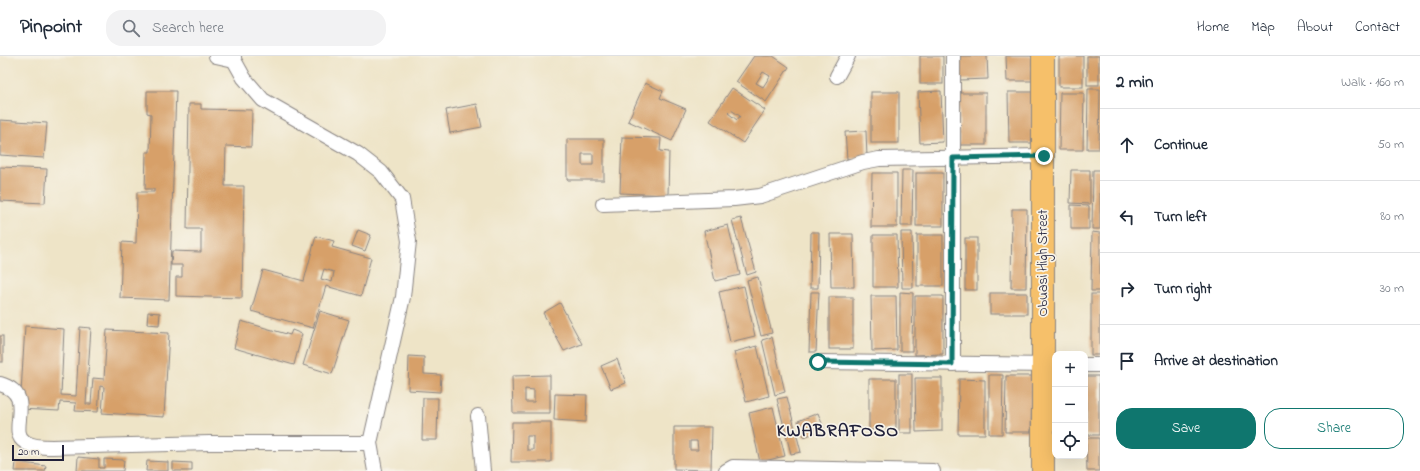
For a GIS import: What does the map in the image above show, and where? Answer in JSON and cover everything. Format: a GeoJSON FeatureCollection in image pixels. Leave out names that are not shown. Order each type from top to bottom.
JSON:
{"type":"FeatureCollection","features":[{"type":"Feature","properties":{"kind":"main road","name":"Obuasi High Street"},"geometry":{"type":"LineString","coordinates":[[1043,56],[1049,365],[1043,471]]}},
{"type":"Feature","properties":{"kind":"street"},"geometry":{"type":"LineString","coordinates":[[216,56],[234,58],[244,78],[264,100],[358,154],[381,172],[402,199],[409,241],[403,297],[370,443],[375,471]]}},
{"type":"Feature","properties":{"kind":"street"},"geometry":{"type":"LineString","coordinates":[[837,76],[848,56]]}},
{"type":"Feature","properties":{"kind":"street"},"geometry":{"type":"LineString","coordinates":[[952,364],[953,56]]}},
{"type":"Feature","properties":{"kind":"street"},"geometry":{"type":"LineString","coordinates":[[603,204],[734,199],[760,196],[864,162],[879,159],[1044,156]]}},
{"type":"Feature","properties":{"kind":"street"},"geometry":{"type":"LineString","coordinates":[[818,362],[1049,365]]}},
{"type":"Feature","properties":{"kind":"street"},"geometry":{"type":"LineString","coordinates":[[1088,365],[1100,365]]}},
{"type":"Feature","properties":{"kind":"street"},"geometry":{"type":"LineString","coordinates":[[0,384],[9,386],[15,390],[19,398],[19,433],[21,439],[34,446],[52,447],[210,443],[370,443]]}},
{"type":"Feature","properties":{"kind":"street"},"geometry":{"type":"LineString","coordinates":[[478,416],[483,471]]}},
{"type":"Feature","properties":{"kind":"street"},"geometry":{"type":"LineString","coordinates":[[726,471],[733,467],[934,471]]}},
{"type":"Feature","properties":{"kind":"building"},"geometry":{"type":"Polygon","coordinates":[[[754,56],[773,56],[789,67],[766,102],[736,82],[754,56]],[[763,72],[756,83],[763,87],[770,76],[763,72]]]}},
{"type":"Feature","properties":{"kind":"building"},"geometry":{"type":"Polygon","coordinates":[[[920,56],[943,56],[943,84],[920,84],[920,56]]]}},
{"type":"Feature","properties":{"kind":"building"},"geometry":{"type":"Polygon","coordinates":[[[959,56],[987,56],[988,79],[960,80],[959,56]]]}},
{"type":"Feature","properties":{"kind":"building"},"geometry":{"type":"Polygon","coordinates":[[[1006,56],[1032,56],[1032,81],[1007,81],[1006,56]]]}},
{"type":"Feature","properties":{"kind":"building"},"geometry":{"type":"Polygon","coordinates":[[[1059,56],[1083,56],[1083,87],[1059,87],[1059,56]]]}},
{"type":"Feature","properties":{"kind":"building"},"geometry":{"type":"Polygon","coordinates":[[[1087,56],[1099,56],[1099,85],[1087,85],[1087,56]]]}},
{"type":"Feature","properties":{"kind":"building"},"geometry":{"type":"Polygon","coordinates":[[[645,83],[663,91],[660,98],[686,109],[672,141],[628,121],[645,83]]]}},
{"type":"Feature","properties":{"kind":"building"},"geometry":{"type":"Polygon","coordinates":[[[732,88],[765,110],[743,143],[710,121],[732,88]],[[731,110],[728,113],[737,120],[740,116],[731,110]]]}},
{"type":"Feature","properties":{"kind":"building"},"geometry":{"type":"Polygon","coordinates":[[[1088,89],[1100,89],[1099,149],[1087,149],[1088,89]]]}},
{"type":"Feature","properties":{"kind":"building"},"geometry":{"type":"Polygon","coordinates":[[[147,91],[176,91],[169,300],[120,298],[122,242],[136,243],[137,192],[154,192],[154,189],[145,189],[146,152],[150,152],[151,114],[147,113],[147,91]]]}},
{"type":"Feature","properties":{"kind":"building"},"geometry":{"type":"Polygon","coordinates":[[[941,91],[943,142],[920,143],[918,92],[941,91]]]}},
{"type":"Feature","properties":{"kind":"building"},"geometry":{"type":"Polygon","coordinates":[[[871,92],[899,92],[899,143],[871,143],[871,92]]]}},
{"type":"Feature","properties":{"kind":"building"},"geometry":{"type":"Polygon","coordinates":[[[1008,92],[1032,92],[1033,143],[1009,143],[1008,92]]]}},
{"type":"Feature","properties":{"kind":"building"},"geometry":{"type":"Polygon","coordinates":[[[959,93],[986,93],[986,145],[959,145],[959,93]]]}},
{"type":"Feature","properties":{"kind":"building"},"geometry":{"type":"Polygon","coordinates":[[[1060,93],[1084,93],[1083,150],[1059,150],[1060,93]]]}},
{"type":"Feature","properties":{"kind":"building"},"geometry":{"type":"Polygon","coordinates":[[[189,104],[201,104],[201,109],[252,110],[251,147],[226,146],[225,186],[244,186],[242,298],[176,296],[176,277],[182,277],[182,265],[171,265],[172,251],[201,252],[201,229],[187,229],[189,104]]]}},
{"type":"Feature","properties":{"kind":"building"},"geometry":{"type":"Polygon","coordinates":[[[477,104],[482,127],[450,133],[446,110],[477,104]]]}},
{"type":"Feature","properties":{"kind":"building"},"geometry":{"type":"Polygon","coordinates":[[[0,120],[47,123],[44,158],[0,155],[0,120]]]}},
{"type":"Feature","properties":{"kind":"building"},"geometry":{"type":"Polygon","coordinates":[[[866,131],[867,158],[847,159],[845,132],[866,131]]]}},
{"type":"Feature","properties":{"kind":"building"},"geometry":{"type":"Polygon","coordinates":[[[622,137],[661,138],[660,151],[669,152],[668,195],[620,193],[622,137]]]}},
{"type":"Feature","properties":{"kind":"building"},"geometry":{"type":"Polygon","coordinates":[[[567,139],[604,139],[604,180],[567,180],[567,139]],[[582,154],[582,165],[593,165],[593,154],[582,154]]]}},
{"type":"Feature","properties":{"kind":"building"},"geometry":{"type":"Polygon","coordinates":[[[0,167],[47,169],[45,203],[0,201],[0,167]]]}},
{"type":"Feature","properties":{"kind":"building"},"geometry":{"type":"Polygon","coordinates":[[[902,170],[913,170],[912,226],[901,226],[902,170]]]}},
{"type":"Feature","properties":{"kind":"building"},"geometry":{"type":"Polygon","coordinates":[[[1071,170],[1090,170],[1090,204],[1070,203],[1071,170]]]}},
{"type":"Feature","properties":{"kind":"building"},"geometry":{"type":"Polygon","coordinates":[[[1093,170],[1100,170],[1100,229],[1092,229],[1093,170]]]}},
{"type":"Feature","properties":{"kind":"building"},"geometry":{"type":"Polygon","coordinates":[[[872,173],[897,173],[897,227],[871,227],[872,173]]]}},
{"type":"Feature","properties":{"kind":"building"},"geometry":{"type":"Polygon","coordinates":[[[916,173],[943,173],[943,226],[916,226],[916,173]]]}},
{"type":"Feature","properties":{"kind":"building"},"geometry":{"type":"Polygon","coordinates":[[[1071,205],[1089,206],[1089,229],[1071,229],[1071,205]]]}},
{"type":"Feature","properties":{"kind":"building"},"geometry":{"type":"Polygon","coordinates":[[[1012,209],[1027,209],[1026,288],[1011,288],[1012,209]]]}},
{"type":"Feature","properties":{"kind":"building"},"geometry":{"type":"Polygon","coordinates":[[[741,218],[756,272],[747,275],[732,220],[741,218]]]}},
{"type":"Feature","properties":{"kind":"building"},"geometry":{"type":"Polygon","coordinates":[[[728,225],[740,275],[715,281],[704,231],[728,225]]]}},
{"type":"Feature","properties":{"kind":"building"},"geometry":{"type":"Polygon","coordinates":[[[358,230],[371,235],[365,251],[352,246],[358,230]]]}},
{"type":"Feature","properties":{"kind":"building"},"geometry":{"type":"Polygon","coordinates":[[[811,232],[819,232],[818,288],[810,288],[811,232]]]}},
{"type":"Feature","properties":{"kind":"building"},"geometry":{"type":"Polygon","coordinates":[[[901,232],[912,232],[913,288],[902,288],[901,232]]]}},
{"type":"Feature","properties":{"kind":"building"},"geometry":{"type":"Polygon","coordinates":[[[1092,232],[1100,233],[1100,291],[1091,291],[1092,232]]]}},
{"type":"Feature","properties":{"kind":"building"},"geometry":{"type":"Polygon","coordinates":[[[830,234],[853,234],[854,287],[831,287],[830,234]]]}},
{"type":"Feature","properties":{"kind":"building"},"geometry":{"type":"Polygon","coordinates":[[[873,235],[897,235],[898,287],[873,287],[873,235]]]}},
{"type":"Feature","properties":{"kind":"building"},"geometry":{"type":"Polygon","coordinates":[[[917,235],[943,235],[943,286],[917,286],[917,235]]]}},
{"type":"Feature","properties":{"kind":"building"},"geometry":{"type":"Polygon","coordinates":[[[316,236],[334,241],[332,247],[371,258],[361,296],[326,286],[313,328],[251,311],[263,270],[304,281],[316,236]],[[324,269],[321,279],[332,282],[334,272],[324,269]]]}},
{"type":"Feature","properties":{"kind":"building"},"geometry":{"type":"Polygon","coordinates":[[[965,238],[977,238],[977,290],[965,290],[965,238]]]}},
{"type":"Feature","properties":{"kind":"building"},"geometry":{"type":"Polygon","coordinates":[[[758,277],[772,333],[761,336],[747,280],[758,277]]]}},
{"type":"Feature","properties":{"kind":"building"},"geometry":{"type":"Polygon","coordinates":[[[744,286],[755,336],[730,342],[719,292],[744,286]]]}},
{"type":"Feature","properties":{"kind":"building"},"geometry":{"type":"Polygon","coordinates":[[[811,292],[819,292],[816,352],[809,352],[811,292]]]}},
{"type":"Feature","properties":{"kind":"building"},"geometry":{"type":"Polygon","coordinates":[[[900,292],[913,293],[912,351],[900,351],[900,292]]]}},
{"type":"Feature","properties":{"kind":"building"},"geometry":{"type":"Polygon","coordinates":[[[990,293],[1027,293],[1027,314],[990,314],[990,293]]]}},
{"type":"Feature","properties":{"kind":"building"},"geometry":{"type":"Polygon","coordinates":[[[1091,294],[1100,294],[1100,355],[1091,355],[1091,294]]]}},
{"type":"Feature","properties":{"kind":"building"},"geometry":{"type":"Polygon","coordinates":[[[871,296],[896,296],[897,350],[872,351],[871,296]]]}},
{"type":"Feature","properties":{"kind":"building"},"geometry":{"type":"Polygon","coordinates":[[[915,296],[943,296],[943,354],[915,355],[915,296]]]}},
{"type":"Feature","properties":{"kind":"building"},"geometry":{"type":"Polygon","coordinates":[[[829,297],[853,297],[853,349],[829,349],[829,297]]]}},
{"type":"Feature","properties":{"kind":"building"},"geometry":{"type":"Polygon","coordinates":[[[560,303],[582,344],[564,351],[543,313],[560,303]]]}},
{"type":"Feature","properties":{"kind":"building"},"geometry":{"type":"Polygon","coordinates":[[[320,311],[349,320],[332,374],[303,365],[320,311]]]}},
{"type":"Feature","properties":{"kind":"building"},"geometry":{"type":"Polygon","coordinates":[[[148,312],[160,313],[159,325],[147,324],[148,312]]]}},
{"type":"Feature","properties":{"kind":"building"},"geometry":{"type":"Polygon","coordinates":[[[241,321],[290,335],[292,330],[302,334],[294,365],[234,348],[241,321]]]}},
{"type":"Feature","properties":{"kind":"building"},"geometry":{"type":"Polygon","coordinates":[[[25,326],[64,329],[61,395],[76,396],[80,327],[91,328],[86,404],[91,404],[93,378],[104,379],[107,330],[169,333],[164,417],[102,413],[104,387],[100,386],[98,412],[75,411],[76,403],[60,402],[59,411],[20,409],[25,326]]]}},
{"type":"Feature","properties":{"kind":"building"},"geometry":{"type":"Polygon","coordinates":[[[0,336],[3,336],[3,362],[0,362],[0,336]]]}},
{"type":"Feature","properties":{"kind":"building"},"geometry":{"type":"Polygon","coordinates":[[[772,337],[785,392],[775,395],[762,340],[772,337]]]}},
{"type":"Feature","properties":{"kind":"building"},"geometry":{"type":"Polygon","coordinates":[[[757,346],[769,396],[746,402],[734,352],[757,346]]]}},
{"type":"Feature","properties":{"kind":"building"},"geometry":{"type":"Polygon","coordinates":[[[409,356],[424,357],[424,374],[441,375],[440,392],[408,390],[409,356]]]}},
{"type":"Feature","properties":{"kind":"building"},"geometry":{"type":"Polygon","coordinates":[[[617,359],[626,383],[611,389],[601,366],[617,359]]]}},
{"type":"Feature","properties":{"kind":"building"},"geometry":{"type":"Polygon","coordinates":[[[899,374],[912,374],[912,433],[899,433],[899,374]]]}},
{"type":"Feature","properties":{"kind":"building"},"geometry":{"type":"Polygon","coordinates":[[[550,375],[550,413],[513,413],[512,376],[550,375]],[[525,389],[525,402],[534,402],[534,390],[525,389]]]}},
{"type":"Feature","properties":{"kind":"building"},"geometry":{"type":"Polygon","coordinates":[[[989,375],[1003,375],[1002,434],[989,434],[989,375]]]}},
{"type":"Feature","properties":{"kind":"building"},"geometry":{"type":"Polygon","coordinates":[[[1006,376],[1032,376],[1031,432],[1005,432],[1006,376]]]}},
{"type":"Feature","properties":{"kind":"building"},"geometry":{"type":"Polygon","coordinates":[[[1088,376],[1099,376],[1099,435],[1088,435],[1088,376]]]}},
{"type":"Feature","properties":{"kind":"building"},"geometry":{"type":"Polygon","coordinates":[[[915,378],[942,378],[942,431],[916,432],[915,378]]]}},
{"type":"Feature","properties":{"kind":"building"},"geometry":{"type":"Polygon","coordinates":[[[869,379],[896,379],[896,429],[869,430],[869,379]]]}},
{"type":"Feature","properties":{"kind":"building"},"geometry":{"type":"Polygon","coordinates":[[[959,379],[985,380],[985,434],[958,434],[959,379]]]}},
{"type":"Feature","properties":{"kind":"building"},"geometry":{"type":"Polygon","coordinates":[[[555,394],[587,395],[586,422],[554,420],[555,394]]]}},
{"type":"Feature","properties":{"kind":"building"},"geometry":{"type":"Polygon","coordinates":[[[787,397],[801,452],[791,454],[777,399],[787,397]]]}},
{"type":"Feature","properties":{"kind":"building"},"geometry":{"type":"Polygon","coordinates":[[[423,398],[438,398],[437,440],[422,440],[423,398]]]}},
{"type":"Feature","properties":{"kind":"building"},"geometry":{"type":"Polygon","coordinates":[[[773,407],[785,456],[760,462],[749,413],[773,407]]]}},
{"type":"Feature","properties":{"kind":"building"},"geometry":{"type":"Polygon","coordinates":[[[818,413],[824,429],[804,437],[798,421],[818,413]]]}},
{"type":"Feature","properties":{"kind":"building"},"geometry":{"type":"Polygon","coordinates":[[[512,422],[551,422],[551,462],[511,462],[512,422]],[[527,436],[527,450],[533,450],[533,436],[527,436]]]}},
{"type":"Feature","properties":{"kind":"building"},"geometry":{"type":"Polygon","coordinates":[[[674,427],[712,427],[711,470],[674,469],[674,427]],[[690,441],[690,450],[698,450],[697,441],[690,441]]]}},
{"type":"Feature","properties":{"kind":"building"},"geometry":{"type":"Polygon","coordinates":[[[1088,438],[1099,438],[1099,471],[1087,471],[1088,438]]]}},
{"type":"Feature","properties":{"kind":"building"},"geometry":{"type":"Polygon","coordinates":[[[78,457],[99,459],[99,468],[104,468],[104,459],[124,460],[123,471],[77,471],[78,457]]]}},
{"type":"Feature","properties":{"kind":"building"},"geometry":{"type":"Polygon","coordinates":[[[147,461],[168,462],[168,471],[146,471],[147,461]]]}},
{"type":"Feature","properties":{"kind":"building"},"geometry":{"type":"Polygon","coordinates":[[[16,462],[46,466],[45,471],[15,471],[16,462]]]}},
{"type":"Feature","properties":{"kind":"building"},"geometry":{"type":"Polygon","coordinates":[[[173,462],[192,463],[192,471],[173,471],[173,462]]]}},
{"type":"Feature","properties":{"kind":"district","name":"KWABRAFOSO"},"geometry":{"type":"Point","coordinates":[838,432]}},
{"type":"Feature","properties":{"kind":"route"},"geometry":{"type":"LineString","coordinates":[[818,362],[952,364],[953,158],[1044,156]]}}]}
